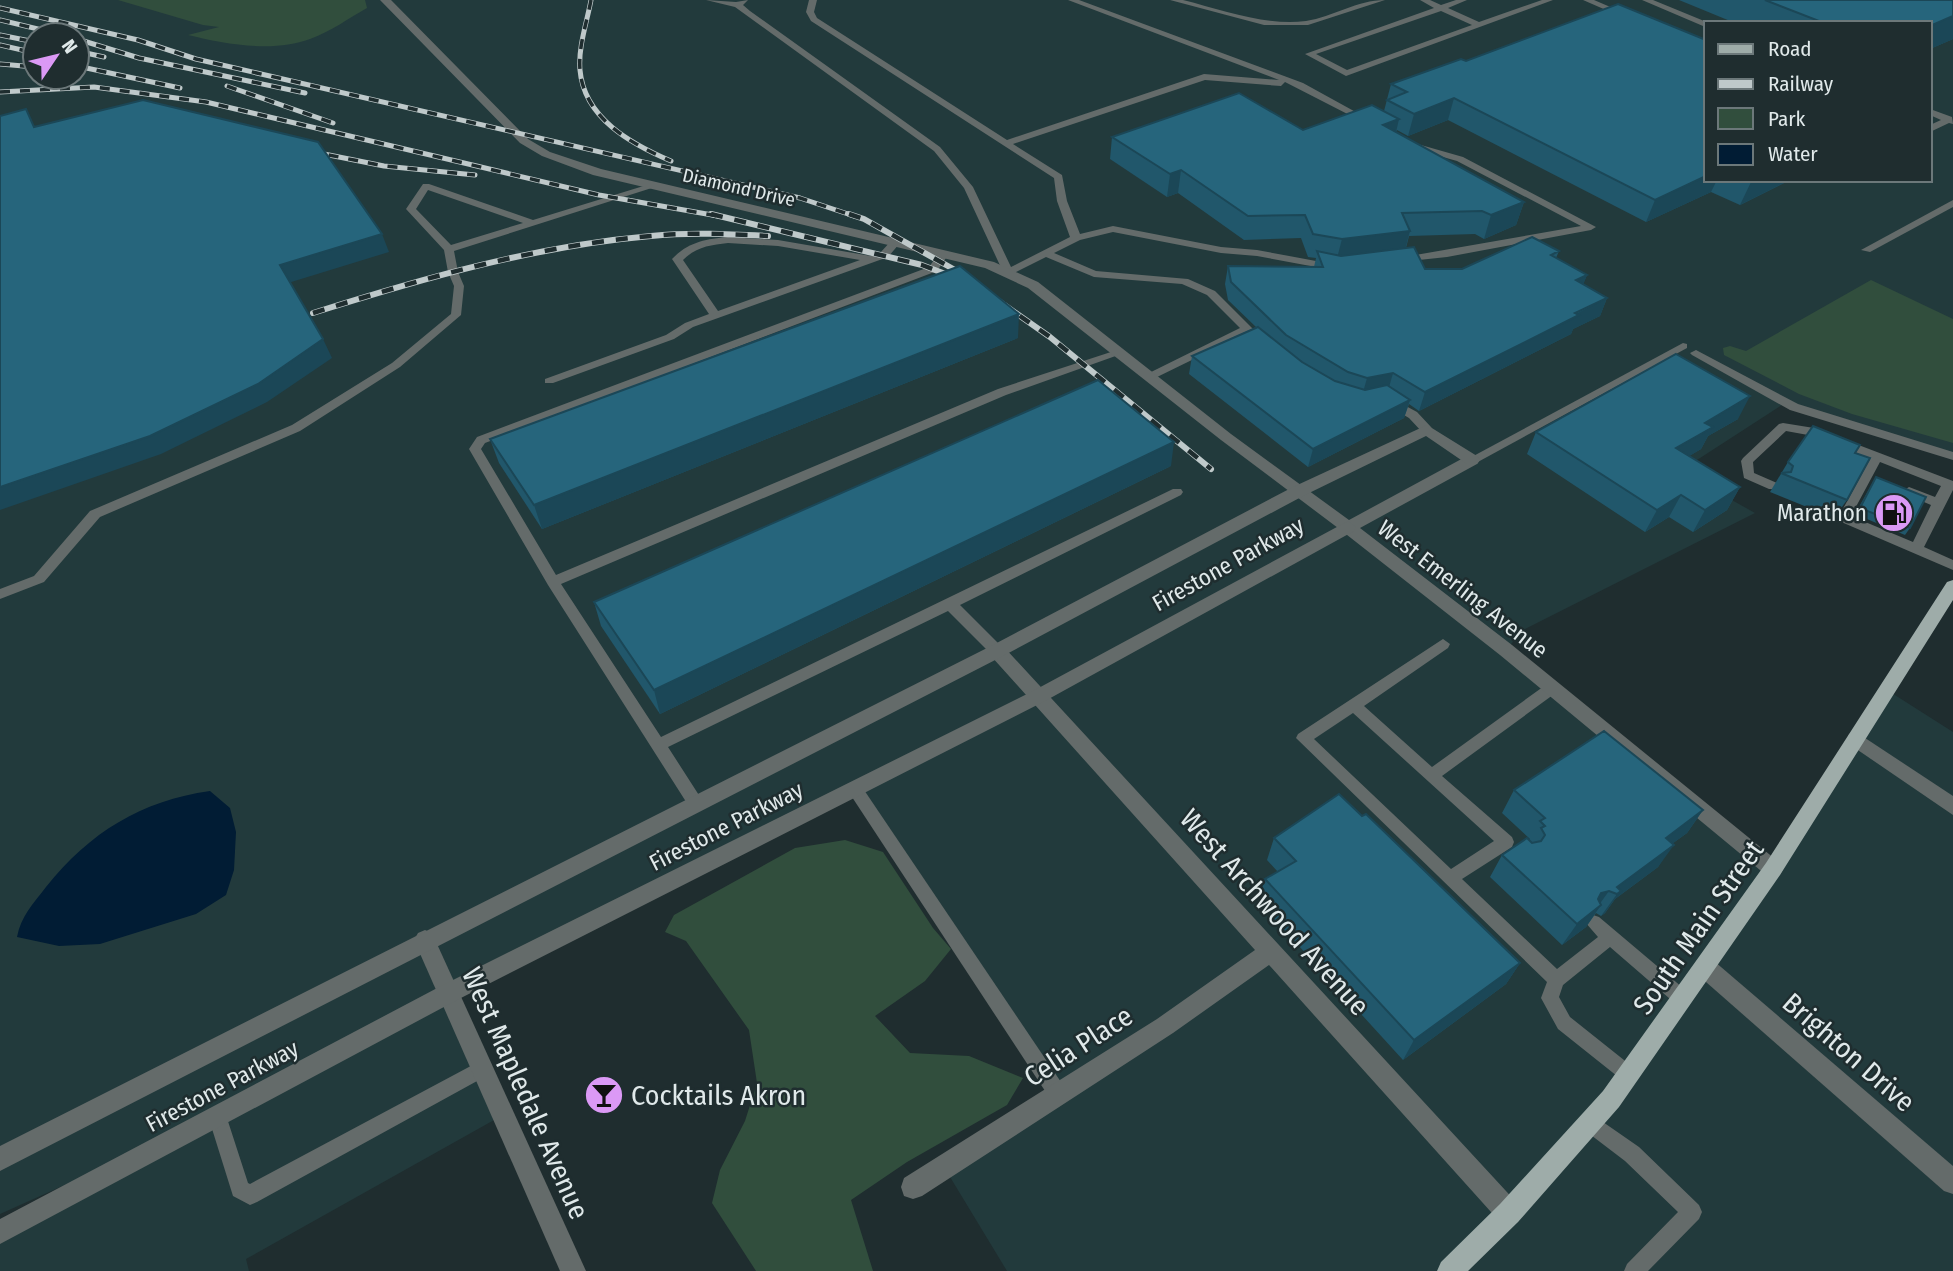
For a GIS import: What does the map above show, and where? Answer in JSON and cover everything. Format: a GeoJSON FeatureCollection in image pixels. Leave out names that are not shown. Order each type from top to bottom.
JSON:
{"type":"FeatureCollection","features":[{"type":"Feature","properties":{"kind":"main road","name":"South Main Street"},"geometry":{"type":"LineString","coordinates":[[1450,1271],[1509,1213],[1590,1122],[1706,968],[1773,869],[1953,586]]}},
{"type":"Feature","properties":{"kind":"street","name":"Diamond Drive"},"geometry":{"type":"LineString","coordinates":[[386,0],[498,116],[535,148],[584,168],[1008,272],[1033,285],[1118,353]]}},
{"type":"Feature","properties":{"kind":"street","name":"West Emerling Avenue"},"geometry":{"type":"LineString","coordinates":[[1118,353],[1348,527],[1552,688],[1773,869]]}},
{"type":"Feature","properties":{"kind":"street"},"geometry":{"type":"LineString","coordinates":[[1427,430],[1472,460]]}},
{"type":"Feature","properties":{"kind":"street","name":"Firestone Parkway"},"geometry":{"type":"LineString","coordinates":[[0,1160],[425,940],[997,651],[1299,491],[1427,430]]}},
{"type":"Feature","properties":{"kind":"street","name":"Firestone Parkway"},"geometry":{"type":"LineString","coordinates":[[0,1232],[449,993],[1039,696],[1472,460]]}},
{"type":"Feature","properties":{"kind":"street","name":"West Archwood Avenue"},"geometry":{"type":"LineString","coordinates":[[997,651],[1509,1213]]}},
{"type":"Feature","properties":{"kind":"street"},"geometry":{"type":"LineString","coordinates":[[1856,740],[1953,807]]}},
{"type":"Feature","properties":{"kind":"street","name":"West Mapledale Avenue"},"geometry":{"type":"LineString","coordinates":[[425,940],[573,1271]]}},
{"type":"Feature","properties":{"kind":"street","name":"Celia Place"},"geometry":{"type":"LineString","coordinates":[[913,1187],[1165,1026],[1272,950]]}},
{"type":"Feature","properties":{"kind":"street","name":"Brighton Drive"},"geometry":{"type":"LineString","coordinates":[[1706,968],[1953,1182]]}},
{"type":"Feature","properties":{"kind":"lane"},"geometry":{"type":"LineString","coordinates":[[710,0],[741,2],[937,149],[968,187],[1008,272],[1076,238],[1113,229],[1336,268],[1350,266]]}},
{"type":"Feature","properties":{"kind":"lane"},"geometry":{"type":"LineString","coordinates":[[813,0],[810,12],[814,19],[1059,177],[1062,201],[1076,238]]}},
{"type":"Feature","properties":{"kind":"lane"},"geometry":{"type":"LineString","coordinates":[[1072,0],[1300,85],[1382,129]]}},
{"type":"Feature","properties":{"kind":"lane"},"geometry":{"type":"LineString","coordinates":[[1174,0],[1264,23],[1308,23],[1381,0]]}},
{"type":"Feature","properties":{"kind":"lane"},"geometry":{"type":"LineString","coordinates":[[1424,0],[1479,25]]}},
{"type":"Feature","properties":{"kind":"lane"},"geometry":{"type":"LineString","coordinates":[[1463,0],[1309,54],[1346,73],[1549,0]]}},
{"type":"Feature","properties":{"kind":"lane"},"geometry":{"type":"LineString","coordinates":[[1587,0],[1639,21]]}},
{"type":"Feature","properties":{"kind":"lane"},"geometry":{"type":"LineString","coordinates":[[1646,0],[1704,23]]}},
{"type":"Feature","properties":{"kind":"lane"},"geometry":{"type":"LineString","coordinates":[[1006,144],[1204,77],[1300,85]]}},
{"type":"Feature","properties":{"kind":"lane"},"geometry":{"type":"LineString","coordinates":[[1932,113],[1951,120]]}},
{"type":"Feature","properties":{"kind":"lane"},"geometry":{"type":"LineString","coordinates":[[1932,128],[1951,120]]}},
{"type":"Feature","properties":{"kind":"lane"},"geometry":{"type":"LineString","coordinates":[[1392,261],[1447,254],[1591,227],[1460,159],[1405,141]]}},
{"type":"Feature","properties":{"kind":"lane"},"geometry":{"type":"LineString","coordinates":[[0,594],[39,579],[95,514],[296,428],[396,365],[456,315],[460,286],[453,272],[449,250],[411,209],[426,186],[533,223]]}},
{"type":"Feature","properties":{"kind":"lane"},"geometry":{"type":"LineString","coordinates":[[449,250],[653,186]]}},
{"type":"Feature","properties":{"kind":"lane"},"geometry":{"type":"LineString","coordinates":[[1866,250],[1953,203]]}},
{"type":"Feature","properties":{"kind":"lane"},"geometry":{"type":"LineString","coordinates":[[716,316],[677,259],[689,248],[719,240],[783,243],[870,259]]}},
{"type":"Feature","properties":{"kind":"lane"},"geometry":{"type":"LineString","coordinates":[[549,380],[670,337],[689,325],[884,255],[895,243]]}},
{"type":"Feature","properties":{"kind":"lane"},"geometry":{"type":"LineString","coordinates":[[1045,253],[1094,274],[1184,281],[1211,293],[1267,348]]}},
{"type":"Feature","properties":{"kind":"lane"},"geometry":{"type":"LineString","coordinates":[[696,803],[553,582],[475,449],[481,440],[933,269],[943,255]]}},
{"type":"Feature","properties":{"kind":"lane"},"geometry":{"type":"LineString","coordinates":[[1149,377],[1246,329]]}},
{"type":"Feature","properties":{"kind":"lane","name":"Firestone Parkway"},"geometry":{"type":"LineString","coordinates":[[1472,460],[1683,346]]}},
{"type":"Feature","properties":{"kind":"lane"},"geometry":{"type":"LineString","coordinates":[[553,582],[1002,392],[1118,353]]}},
{"type":"Feature","properties":{"kind":"lane"},"geometry":{"type":"LineString","coordinates":[[1696,353],[1794,407],[1953,456]]}},
{"type":"Feature","properties":{"kind":"lane"},"geometry":{"type":"LineString","coordinates":[[1383,397],[1413,415],[1427,430]]}},
{"type":"Feature","properties":{"kind":"lane"},"geometry":{"type":"LineString","coordinates":[[1773,486],[1748,475],[1747,461],[1783,427],[1810,430],[1951,485],[1916,549]]}},
{"type":"Feature","properties":{"kind":"lane"},"geometry":{"type":"LineString","coordinates":[[1877,457],[1881,479]]}},
{"type":"Feature","properties":{"kind":"lane"},"geometry":{"type":"LineString","coordinates":[[1881,479],[1861,494],[1840,516],[1953,565]]}},
{"type":"Feature","properties":{"kind":"lane"},"geometry":{"type":"LineString","coordinates":[[1881,479],[1939,503]]}},
{"type":"Feature","properties":{"kind":"lane"},"geometry":{"type":"LineString","coordinates":[[659,745],[1177,492]]}},
{"type":"Feature","properties":{"kind":"lane"},"geometry":{"type":"LineString","coordinates":[[1915,516],[1930,522]]}},
{"type":"Feature","properties":{"kind":"lane"},"geometry":{"type":"LineString","coordinates":[[950,604],[997,651]]}},
{"type":"Feature","properties":{"kind":"lane"},"geometry":{"type":"LineString","coordinates":[[1443,645],[1303,738],[1556,980]]}},
{"type":"Feature","properties":{"kind":"lane"},"geometry":{"type":"LineString","coordinates":[[1431,776],[1552,688]]}},
{"type":"Feature","properties":{"kind":"lane"},"geometry":{"type":"LineString","coordinates":[[1354,705],[1521,856]]}},
{"type":"Feature","properties":{"kind":"lane"},"geometry":{"type":"LineString","coordinates":[[855,789],[1058,1094]]}},
{"type":"Feature","properties":{"kind":"lane"},"geometry":{"type":"LineString","coordinates":[[1450,878],[1506,842]]}},
{"type":"Feature","properties":{"kind":"lane"},"geometry":{"type":"LineString","coordinates":[[1593,922],[1683,999]]}},
{"type":"Feature","properties":{"kind":"lane"},"geometry":{"type":"LineString","coordinates":[[1610,937],[1556,980],[1550,998],[1564,1023],[1628,1074]]}},
{"type":"Feature","properties":{"kind":"lane"},"geometry":{"type":"LineString","coordinates":[[217,1116],[240,1189],[250,1195],[482,1069]]}},
{"type":"Feature","properties":{"kind":"lane"},"geometry":{"type":"LineString","coordinates":[[1590,1122],[1632,1154],[1692,1212],[1634,1271]]}},
{"type":"Feature","properties":{"kind":"shaded area"},"geometry":{"type":"Polygon","coordinates":[[[0,0],[1953,0],[1953,456],[1785,403],[1680,471],[1755,513],[1523,630],[1506,650],[1773,869],[1887,690],[1953,732],[1953,1271],[1007,1271],[944,1167],[1058,1095],[854,789],[449,993],[503,1115],[246,1259],[249,1271],[0,1271],[0,1232],[203,1123],[0,1214],[0,0]]]}},
{"type":"Feature","properties":{"kind":"green space"},"geometry":{"type":"Polygon","coordinates":[[[118,0],[365,0],[367,8],[310,39],[281,46],[249,46],[188,35],[219,27],[203,25],[118,0]]]}},
{"type":"Feature","properties":{"kind":"green space"},"geometry":{"type":"Polygon","coordinates":[[[1871,280],[1953,319],[1953,443],[1852,414],[1799,394],[1724,355],[1723,348],[1730,346],[1746,351],[1871,280]]]}},
{"type":"Feature","properties":{"kind":"green space"},"geometry":{"type":"Polygon","coordinates":[[[845,840],[883,852],[933,928],[951,949],[925,981],[875,1016],[910,1053],[969,1056],[1023,1078],[1007,1105],[907,1162],[851,1200],[873,1271],[756,1271],[712,1203],[720,1170],[745,1121],[757,1083],[749,1030],[686,941],[665,932],[674,915],[795,848],[845,840]]]}},
{"type":"Feature","properties":{"kind":"water"},"geometry":{"type":"Polygon","coordinates":[[[210,791],[230,808],[236,832],[234,870],[226,895],[196,914],[100,944],[59,946],[17,937],[25,916],[46,887],[80,850],[99,835],[139,811],[161,802],[210,791]]]}},
{"type":"Feature","properties":{"kind":"building"},"geometry":{"type":"Polygon","coordinates":[[[1765,0],[1953,0],[1953,16],[1932,25],[1932,21],[1819,21],[1765,0]]]}},
{"type":"Feature","properties":{"kind":"building"},"geometry":{"type":"Polygon","coordinates":[[[1618,4],[1704,39],[1704,177],[1655,200],[1454,98],[1414,114],[1387,100],[1407,92],[1391,84],[1461,59],[1466,61],[1618,4]]]}},
{"type":"Feature","properties":{"kind":"building"},"geometry":{"type":"Polygon","coordinates":[[[1239,93],[1303,130],[1372,105],[1399,119],[1383,125],[1524,202],[1491,215],[1482,211],[1402,213],[1410,231],[1342,239],[1313,234],[1305,215],[1248,216],[1181,170],[1170,174],[1112,137],[1239,93]]]}},
{"type":"Feature","properties":{"kind":"building"},"geometry":{"type":"Polygon","coordinates":[[[143,100],[318,142],[382,234],[280,265],[323,339],[258,384],[150,436],[0,487],[0,116],[26,109],[34,127],[143,100]]]}},
{"type":"Feature","properties":{"kind":"building"},"geometry":{"type":"Polygon","coordinates":[[[1532,237],[1559,251],[1551,255],[1587,275],[1576,280],[1607,298],[1575,313],[1579,315],[1425,392],[1393,373],[1367,378],[1348,372],[1286,335],[1231,282],[1228,266],[1323,267],[1317,251],[1341,256],[1414,247],[1425,269],[1462,269],[1532,237]]]}},
{"type":"Feature","properties":{"kind":"building"},"geometry":{"type":"Polygon","coordinates":[[[960,266],[1019,314],[534,505],[490,439],[960,266]]]}},
{"type":"Feature","properties":{"kind":"building"},"geometry":{"type":"Polygon","coordinates":[[[1258,327],[1302,362],[1335,381],[1365,390],[1387,385],[1410,400],[1313,449],[1192,356],[1258,327]]]}},
{"type":"Feature","properties":{"kind":"building"},"geometry":{"type":"Polygon","coordinates":[[[1676,354],[1750,396],[1705,423],[1713,427],[1676,448],[1740,487],[1705,510],[1681,495],[1657,510],[1536,432],[1676,354]]]}},
{"type":"Feature","properties":{"kind":"building"},"geometry":{"type":"Polygon","coordinates":[[[1098,380],[1174,442],[654,690],[594,602],[1098,380]]]}},
{"type":"Feature","properties":{"kind":"building"},"geometry":{"type":"Polygon","coordinates":[[[1813,426],[1860,445],[1855,453],[1870,458],[1847,500],[1781,473],[1791,472],[1793,466],[1788,462],[1813,426]]]}},
{"type":"Feature","properties":{"kind":"building"},"geometry":{"type":"Polygon","coordinates":[[[1876,477],[1926,497],[1910,528],[1860,508],[1876,477]]]}},
{"type":"Feature","properties":{"kind":"building"},"geometry":{"type":"Polygon","coordinates":[[[1604,731],[1703,810],[1666,838],[1674,845],[1617,887],[1621,891],[1617,894],[1609,891],[1601,893],[1598,899],[1601,905],[1577,924],[1502,855],[1527,838],[1532,843],[1541,841],[1545,835],[1541,828],[1545,826],[1540,821],[1545,818],[1514,790],[1604,731]]]}},
{"type":"Feature","properties":{"kind":"building"},"geometry":{"type":"Polygon","coordinates":[[[1339,794],[1362,816],[1366,814],[1520,963],[1414,1040],[1265,879],[1296,861],[1274,838],[1339,794]]]}},
{"type":"Feature","properties":{"kind":"railway"},"geometry":{"type":"LineString","coordinates":[[591,0],[580,61],[583,87],[590,102],[612,127],[640,146],[671,161]]}},
{"type":"Feature","properties":{"kind":"railway"},"geometry":{"type":"LineString","coordinates":[[0,8],[138,40],[196,59],[800,198],[854,216]]}},
{"type":"Feature","properties":{"kind":"railway"},"geometry":{"type":"LineString","coordinates":[[0,20],[21,25]]}},
{"type":"Feature","properties":{"kind":"railway"},"geometry":{"type":"LineString","coordinates":[[0,35],[21,39]]}},
{"type":"Feature","properties":{"kind":"railway"},"geometry":{"type":"LineString","coordinates":[[91,43],[139,58],[305,93]]}},
{"type":"Feature","properties":{"kind":"railway"},"geometry":{"type":"LineString","coordinates":[[0,45],[21,50]]}},
{"type":"Feature","properties":{"kind":"railway"},"geometry":{"type":"LineString","coordinates":[[91,54],[104,57]]}},
{"type":"Feature","properties":{"kind":"railway"},"geometry":{"type":"LineString","coordinates":[[0,64],[21,66]]}},
{"type":"Feature","properties":{"kind":"railway"},"geometry":{"type":"LineString","coordinates":[[91,69],[180,88]]}},
{"type":"Feature","properties":{"kind":"railway"},"geometry":{"type":"LineString","coordinates":[[227,86],[333,123]]}},
{"type":"Feature","properties":{"kind":"railway"},"geometry":{"type":"LineString","coordinates":[[0,92],[94,87],[206,102],[599,195],[718,216]]}},
{"type":"Feature","properties":{"kind":"railway"},"geometry":{"type":"LineString","coordinates":[[309,151],[384,166],[475,175]]}},
{"type":"Feature","properties":{"kind":"railway"},"geometry":{"type":"LineString","coordinates":[[711,214],[922,265],[961,280]]}},
{"type":"Feature","properties":{"kind":"railway"},"geometry":{"type":"LineString","coordinates":[[849,214],[864,219],[955,270]]}},
{"type":"Feature","properties":{"kind":"railway"},"geometry":{"type":"LineString","coordinates":[[313,313],[438,276],[565,247],[666,235],[768,236]]}},
{"type":"Feature","properties":{"kind":"railway"},"geometry":{"type":"LineString","coordinates":[[1000,302],[1050,337],[1211,469]]}},
{"type":"Feature","properties":{"kind":"place","name":"Marathon"},"geometry":{"type":"Point","coordinates":[1894,513]}},
{"type":"Feature","properties":{"kind":"place","name":"Cocktails Akron"},"geometry":{"type":"Point","coordinates":[604,1095]}}]}
